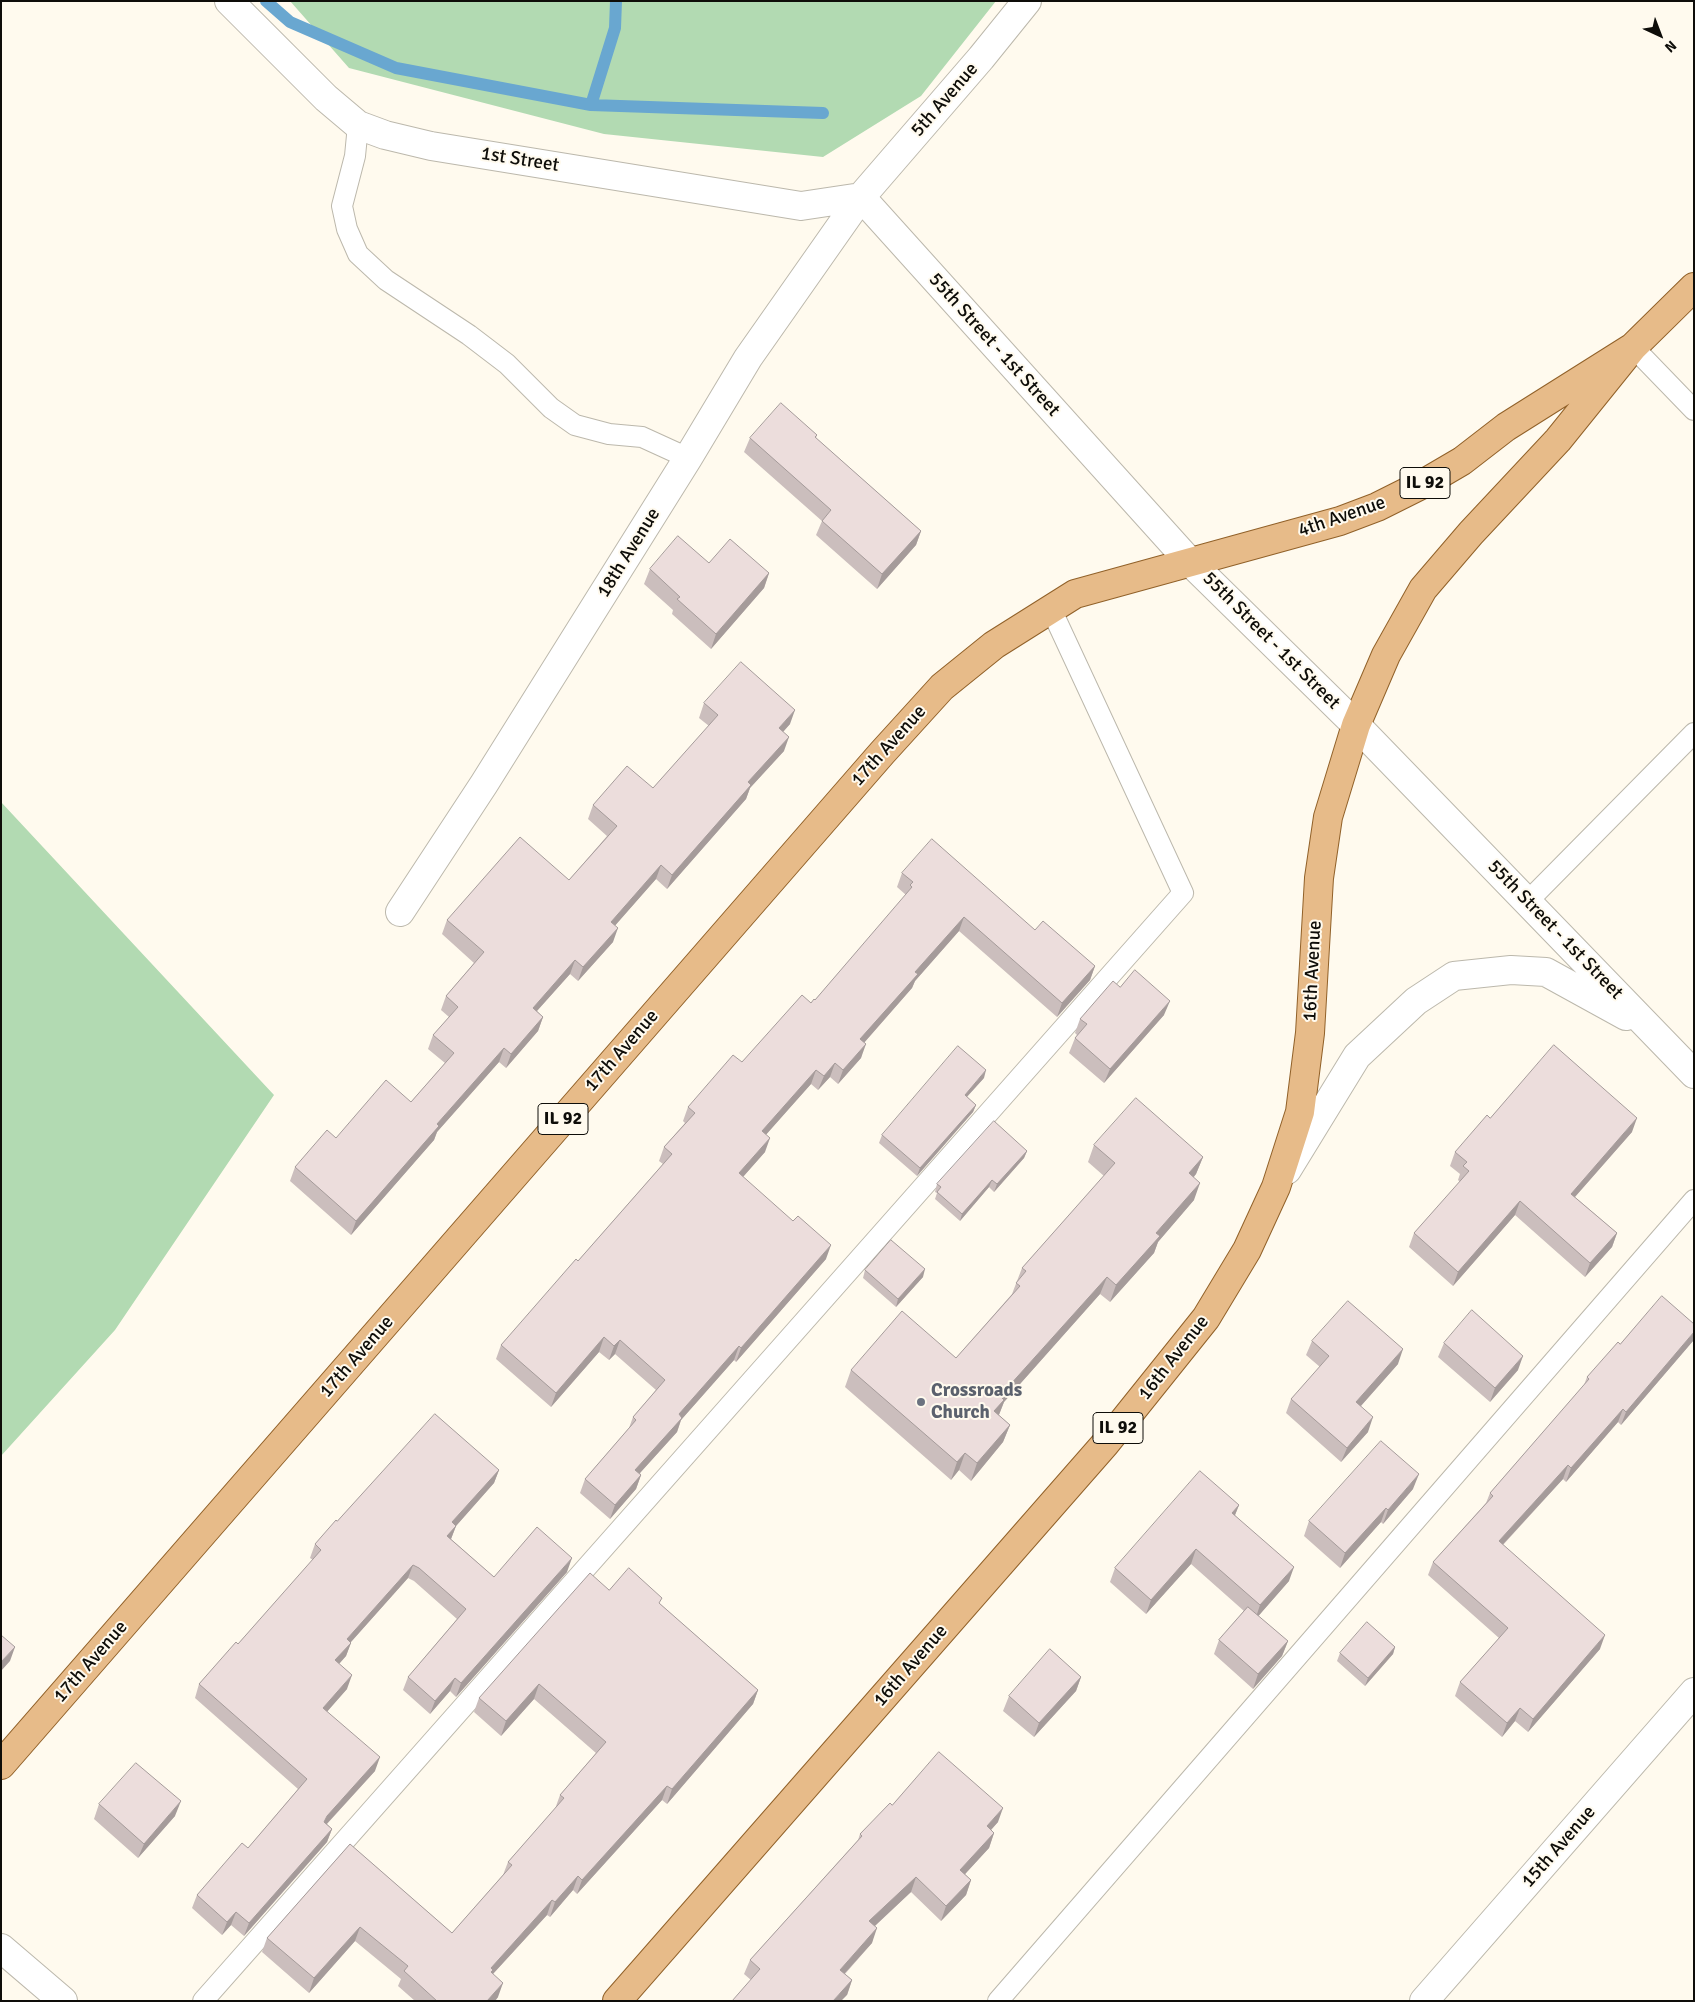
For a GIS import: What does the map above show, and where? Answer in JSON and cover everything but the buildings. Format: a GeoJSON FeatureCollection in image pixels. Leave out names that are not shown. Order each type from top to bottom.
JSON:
{"type":"FeatureCollection","features":[{"type":"Feature","properties":{"kind":"main road","name":"4th Avenue"},"geometry":{"type":"LineString","coordinates":[[1356,725],[1386,655],[1423,589],[1471,532],[1558,440],[1633,347],[1694,287]]}},
{"type":"Feature","properties":{"kind":"main road","name":"4th Avenue"},"geometry":{"type":"LineString","coordinates":[[1189,561],[1340,521],[1377,507],[1421,486],[1462,461],[1506,427],[1633,347]]}},
{"type":"Feature","properties":{"kind":"main road","name":"17th Avenue"},"geometry":{"type":"LineString","coordinates":[[1,1765],[882,753],[942,687],[994,645],[1075,594],[1189,561]]}},
{"type":"Feature","properties":{"kind":"main road","name":"16th Avenue"},"geometry":{"type":"LineString","coordinates":[[617,2001],[1106,1444],[1206,1318],[1247,1250],[1276,1187],[1300,1112],[1310,1033],[1319,878],[1328,817],[1356,725]]}},
{"type":"Feature","properties":{"kind":"street","name":"1st Street"},"geometry":{"type":"LineString","coordinates":[[229,1],[326,98],[358,125],[385,135],[431,146],[801,206],[860,197]]}},
{"type":"Feature","properties":{"kind":"street","name":"5th Avenue"},"geometry":{"type":"LineString","coordinates":[[860,197],[981,58],[1027,1]]}},
{"type":"Feature","properties":{"kind":"street","name":"18th Avenue"},"geometry":{"type":"LineString","coordinates":[[400,912],[484,784],[688,458],[748,358],[860,197]]}},
{"type":"Feature","properties":{"kind":"street","name":"55th Street - 1st Street"},"geometry":{"type":"LineString","coordinates":[[860,197],[1189,561],[1356,725],[1694,1074]]}},
{"type":"Feature","properties":{"kind":"street"},"geometry":{"type":"LineString","coordinates":[[1276,1187],[1357,1056],[1416,1001],[1454,976],[1511,970],[1546,972],[1652,1030]]}},
{"type":"Feature","properties":{"kind":"street","name":"15th Avenue"},"geometry":{"type":"LineString","coordinates":[[1424,2001],[1694,1692]]}},
{"type":"Feature","properties":{"kind":"street"},"geometry":{"type":"LineString","coordinates":[[1,1948],[63,2001]]}},
{"type":"Feature","properties":{"kind":"lane"},"geometry":{"type":"LineString","coordinates":[[358,125],[355,156],[342,206],[346,229],[358,254],[386,280],[469,335],[507,364],[551,408],[575,425],[609,434],[642,437],[688,458]]}},
{"type":"Feature","properties":{"kind":"lane"},"geometry":{"type":"LineString","coordinates":[[1633,347],[1694,410]]}},
{"type":"Feature","properties":{"kind":"lane"},"geometry":{"type":"LineString","coordinates":[[203,2001],[1183,893],[1051,609]]}},
{"type":"Feature","properties":{"kind":"lane"},"geometry":{"type":"LineString","coordinates":[[1527,902],[1694,733]]}},
{"type":"Feature","properties":{"kind":"lane"},"geometry":{"type":"LineString","coordinates":[[998,2001],[1694,1200]]}},
{"type":"Feature","properties":{"kind":"green space"},"geometry":{"type":"Polygon","coordinates":[[[290,1],[996,1],[921,96],[823,157],[604,134],[349,68],[290,1]]]}},
{"type":"Feature","properties":{"kind":"green space"},"geometry":{"type":"Polygon","coordinates":[[[1,802],[274,1095],[115,1330],[1,1456],[1,802]]]}},
{"type":"Feature","properties":{"kind":"waterway"},"geometry":{"type":"LineString","coordinates":[[266,1],[290,22],[396,68],[591,105],[823,113]]}},
{"type":"Feature","properties":{"kind":"waterway"},"geometry":{"type":"LineString","coordinates":[[591,105],[615,28],[616,1]]}},
{"type":"Feature","properties":{"kind":"place","name":"Crossroads Church"},"geometry":{"type":"Point","coordinates":[921,1402]}}]}
